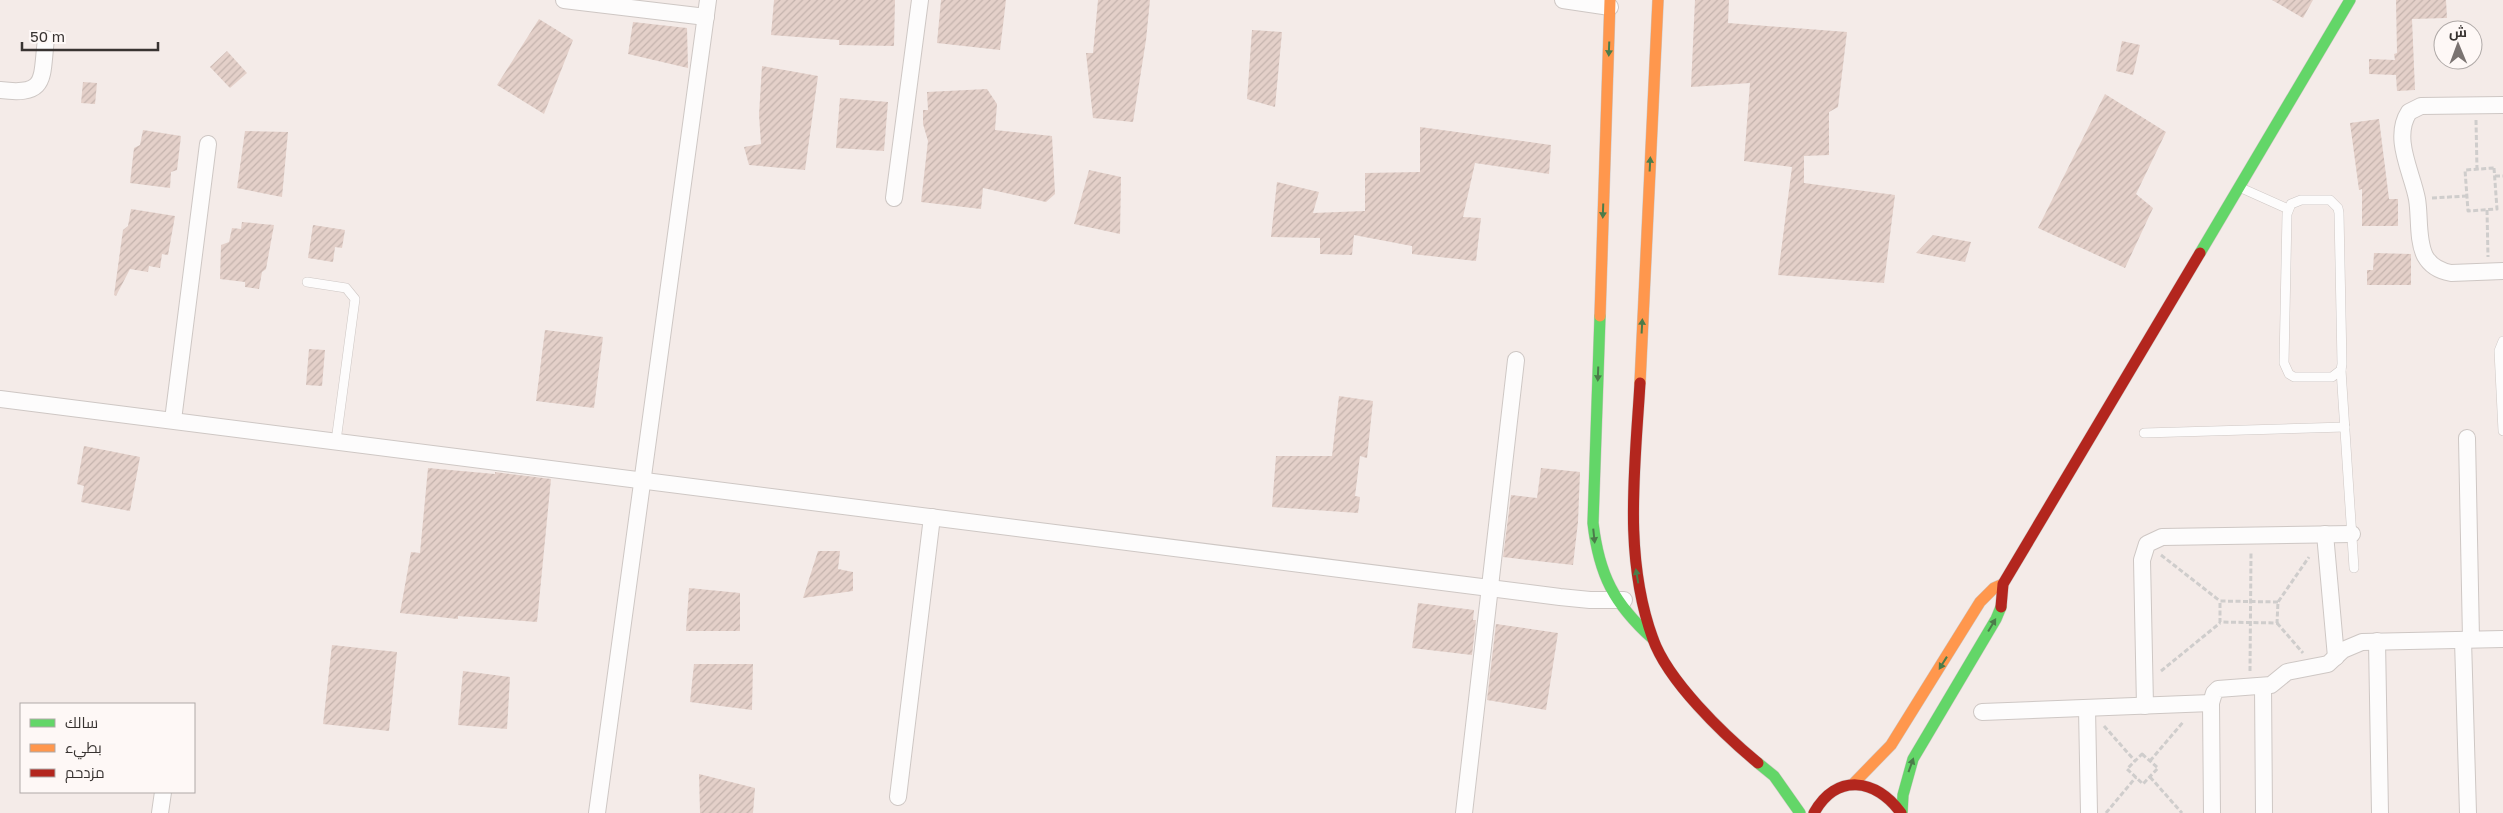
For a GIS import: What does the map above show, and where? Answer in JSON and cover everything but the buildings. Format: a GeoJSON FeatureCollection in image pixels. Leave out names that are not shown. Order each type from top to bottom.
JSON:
{"type":"FeatureCollection","features":[{"type":"Feature","properties":{"kind":"main road"},"geometry":{"type":"LineString","coordinates":[[1658,0],[1633,518],[1636,570],[1653,640],[1676,679],[1705,714],[1737,746],[1774,776],[1800,813]]}},
{"type":"Feature","properties":{"kind":"main road"},"geometry":{"type":"LineString","coordinates":[[1901,813],[1903,795],[1913,759],[1996,619],[2003,601],[2003,584],[2350,0]]}},
{"type":"Feature","properties":{"kind":"main road"},"geometry":{"type":"LineString","coordinates":[[1610,3],[1593,523],[1598,561],[1615,600],[1631,621],[1653,640]]}},
{"type":"Feature","properties":{"kind":"main road"},"geometry":{"type":"LineString","coordinates":[[1852,784],[1891,746],[1980,602],[1994,588],[2003,584]]}},
{"type":"Feature","properties":{"kind":"main road"},"geometry":{"type":"LineString","coordinates":[[1774,776],[1794,783]]}},
{"type":"Feature","properties":{"kind":"main road"},"geometry":{"type":"LineString","coordinates":[[1814,813],[1824,797],[1835,789],[1852,784],[1877,788],[1888,795],[1901,813]]}},
{"type":"Feature","properties":{"kind":"main road"},"geometry":{"type":"LineString","coordinates":[[1821,788],[1835,789]]}},
{"type":"Feature","properties":{"kind":"street"},"geometry":{"type":"LineString","coordinates":[[564,0],[706,17]]}},
{"type":"Feature","properties":{"kind":"street"},"geometry":{"type":"LineString","coordinates":[[598,813],[708,0]]}},
{"type":"Feature","properties":{"kind":"street"},"geometry":{"type":"LineString","coordinates":[[894,198],[920,0]]}},
{"type":"Feature","properties":{"kind":"street"},"geometry":{"type":"LineString","coordinates":[[1563,0],[1610,3]]}},
{"type":"Feature","properties":{"kind":"street"},"geometry":{"type":"LineString","coordinates":[[0,90],[23,92],[36,86],[41,78],[46,39]]}},
{"type":"Feature","properties":{"kind":"street"},"geometry":{"type":"LineString","coordinates":[[2496,271],[2450,272],[2442,271],[2430,263],[2423,249],[2417,199],[2404,152],[2405,117],[2414,108],[2421,106],[2503,105]]}},
{"type":"Feature","properties":{"kind":"street"},"geometry":{"type":"LineString","coordinates":[[173,420],[208,144]]}},
{"type":"Feature","properties":{"kind":"street"},"geometry":{"type":"LineString","coordinates":[[1464,813],[1516,360]]}},
{"type":"Feature","properties":{"kind":"street"},"geometry":{"type":"LineString","coordinates":[[0,399],[1490,588],[1590,600],[1642,599]]}},
{"type":"Feature","properties":{"kind":"street"},"geometry":{"type":"LineString","coordinates":[[2467,438],[2468,813]]}},
{"type":"Feature","properties":{"kind":"street"},"geometry":{"type":"LineString","coordinates":[[898,797],[932,517]]}},
{"type":"Feature","properties":{"kind":"street"},"geometry":{"type":"LineString","coordinates":[[2325,534],[2336,657]]}},
{"type":"Feature","properties":{"kind":"street"},"geometry":{"type":"LineString","coordinates":[[2146,706],[2142,560],[2147,544],[2162,537],[2352,534]]}},
{"type":"Feature","properties":{"kind":"street"},"geometry":{"type":"LineString","coordinates":[[2212,813],[2205,703],[2218,689],[2271,685],[2287,672],[2328,664],[2353,644],[2378,641],[2503,639]]}},
{"type":"Feature","properties":{"kind":"street"},"geometry":{"type":"LineString","coordinates":[[2378,641],[2380,813]]}},
{"type":"Feature","properties":{"kind":"street"},"geometry":{"type":"LineString","coordinates":[[2257,686],[2264,813]]}},
{"type":"Feature","properties":{"kind":"street"},"geometry":{"type":"LineString","coordinates":[[1982,712],[2205,703]]}},
{"type":"Feature","properties":{"kind":"street"},"geometry":{"type":"LineString","coordinates":[[2087,708],[2089,813]]}},
{"type":"Feature","properties":{"kind":"street"},"geometry":{"type":"LineString","coordinates":[[160,813],[163,793]]}},
{"type":"Feature","properties":{"kind":"lane"},"geometry":{"type":"LineString","coordinates":[[2239,187],[2288,209]]}},
{"type":"Feature","properties":{"kind":"lane"},"geometry":{"type":"LineString","coordinates":[[2341,370],[2332,377],[2300,378],[2289,374],[2286,369],[2288,209],[2295,201],[2324,199],[2330,200],[2338,208],[2341,370],[2354,568]]}},
{"type":"Feature","properties":{"kind":"lane"},"geometry":{"type":"LineString","coordinates":[[307,282],[346,288],[355,299],[336,441]]}},
{"type":"Feature","properties":{"kind":"lane"},"geometry":{"type":"LineString","coordinates":[[2503,341],[2499,351],[2503,431]]}},
{"type":"Feature","properties":{"kind":"lane"},"geometry":{"type":"LineString","coordinates":[[2144,433],[2345,427]]}},
{"type":"Feature","properties":{"kind":"path"},"geometry":{"type":"LineString","coordinates":[[2476,105],[2477,170]]}},
{"type":"Feature","properties":{"kind":"path"},"geometry":{"type":"LineString","coordinates":[[2494,168],[2497,209],[2468,211],[2465,170],[2477,170],[2494,168]]}},
{"type":"Feature","properties":{"kind":"path"},"geometry":{"type":"LineString","coordinates":[[2495,176],[2503,176]]}},
{"type":"Feature","properties":{"kind":"path"},"geometry":{"type":"LineString","coordinates":[[2417,199],[2466,196]]}},
{"type":"Feature","properties":{"kind":"path"},"geometry":{"type":"LineString","coordinates":[[2487,210],[2496,271]]}},
{"type":"Feature","properties":{"kind":"path"},"geometry":{"type":"LineString","coordinates":[[2314,667],[2277,623],[2278,602],[2325,534]]}},
{"type":"Feature","properties":{"kind":"path"},"geometry":{"type":"LineString","coordinates":[[2251,536],[2251,623],[2257,686]]}},
{"type":"Feature","properties":{"kind":"path"},"geometry":{"type":"LineString","coordinates":[[2147,544],[2220,601],[2278,602]]}},
{"type":"Feature","properties":{"kind":"path"},"geometry":{"type":"LineString","coordinates":[[2220,601],[2220,622]]}},
{"type":"Feature","properties":{"kind":"path"},"geometry":{"type":"LineString","coordinates":[[2145,684],[2220,622],[2277,623]]}},
{"type":"Feature","properties":{"kind":"path"},"geometry":{"type":"LineString","coordinates":[[2150,761],[2205,703]]}},
{"type":"Feature","properties":{"kind":"path"},"geometry":{"type":"LineString","coordinates":[[2087,708],[2135,761]]}},
{"type":"Feature","properties":{"kind":"path"},"geometry":{"type":"LineString","coordinates":[[2142,754],[2158,768],[2143,784],[2128,769],[2135,761],[2142,754]]}},
{"type":"Feature","properties":{"kind":"path"},"geometry":{"type":"LineString","coordinates":[[2106,813],[2136,777]]}},
{"type":"Feature","properties":{"kind":"path"},"geometry":{"type":"LineString","coordinates":[[2150,777],[2182,813]]}},
{"type":"Feature","properties":{"kind":"traffic: fast"},"geometry":{"type":"LineString","coordinates":[[2200,253],[2350,0]]}},
{"type":"Feature","properties":{"kind":"traffic: fast"},"geometry":{"type":"LineString","coordinates":[[1600,316],[1593,523],[1599,558],[1618,601],[1653,639]]}},
{"type":"Feature","properties":{"kind":"traffic: fast"},"geometry":{"type":"LineString","coordinates":[[1902,813],[1903,795],[1913,759],[1996,619],[2001,607]]}},
{"type":"Feature","properties":{"kind":"traffic: fast"},"geometry":{"type":"LineString","coordinates":[[1758,763],[1774,776],[1800,813]]}},
{"type":"Feature","properties":{"kind":"traffic: slow"},"geometry":{"type":"LineString","coordinates":[[1600,316],[1610,0]]}},
{"type":"Feature","properties":{"kind":"traffic: slow"},"geometry":{"type":"LineString","coordinates":[[1640,383],[1658,0]]}},
{"type":"Feature","properties":{"kind":"traffic: slow"},"geometry":{"type":"LineString","coordinates":[[1853,784],[1891,745],[1980,602],[1994,588],[2003,584]]}},
{"type":"Feature","properties":{"kind":"traffic: jam"},"geometry":{"type":"LineString","coordinates":[[2001,607],[2003,584],[2200,253]]}},
{"type":"Feature","properties":{"kind":"traffic: jam"},"geometry":{"type":"LineString","coordinates":[[1640,383],[1634,480],[1634,544],[1644,608],[1653,639],[1660,655],[1671,672],[1698,706],[1758,763]]}},
{"type":"Feature","properties":{"kind":"traffic: jam"},"geometry":{"type":"LineString","coordinates":[[1814,813],[1823,800],[1833,791],[1845,786],[1856,785],[1868,787],[1880,793],[1891,801],[1901,813]]}}]}
